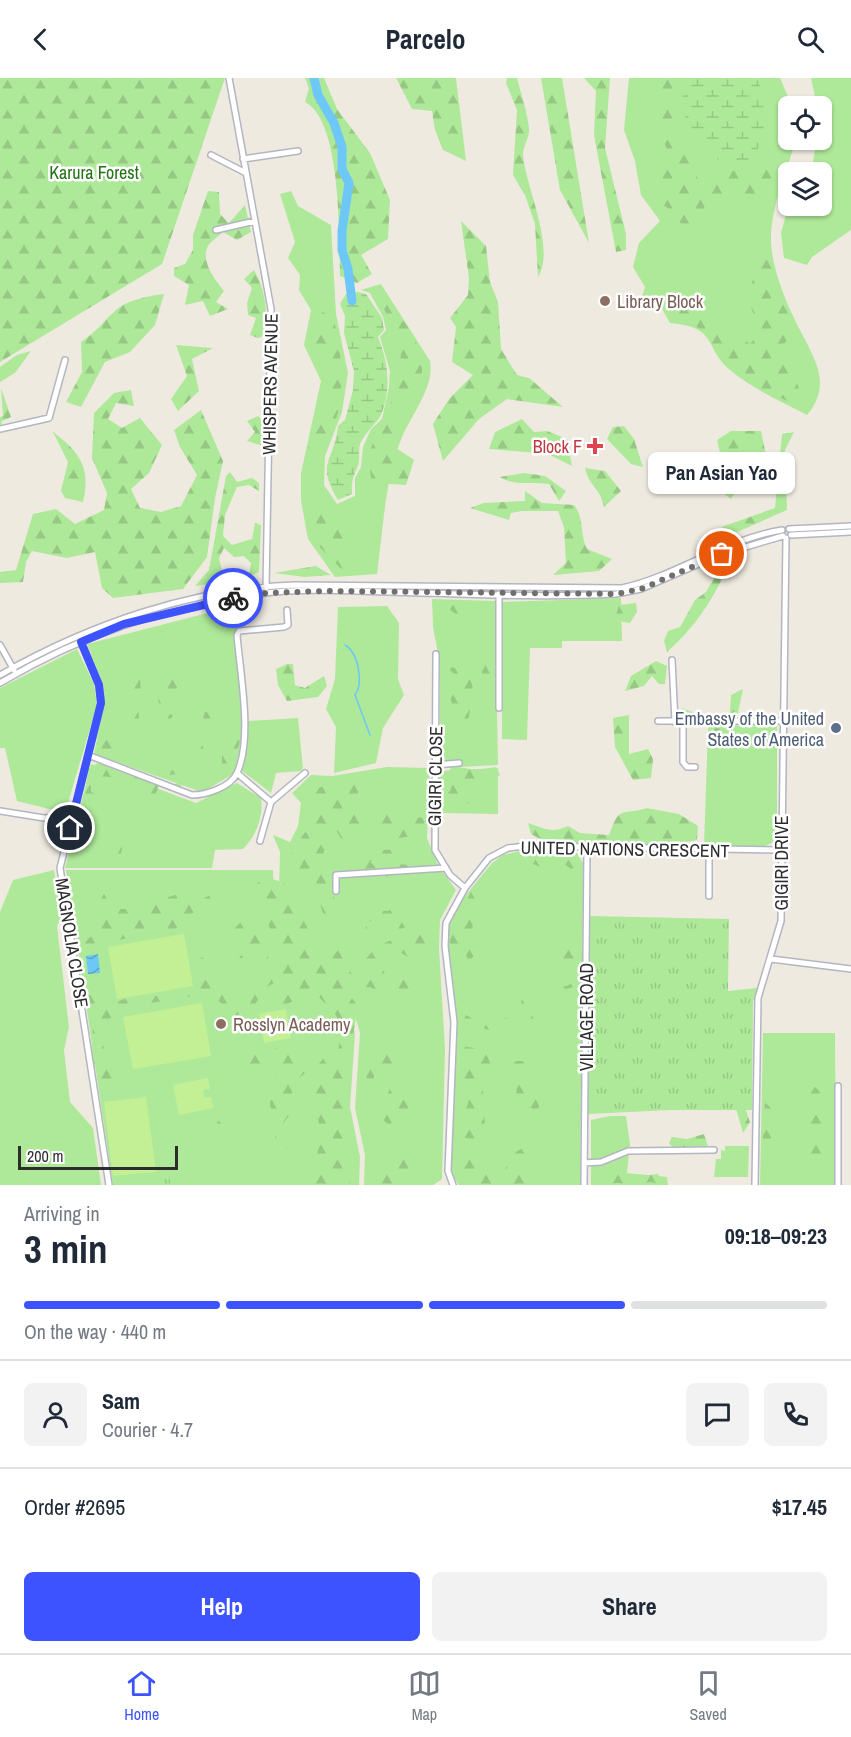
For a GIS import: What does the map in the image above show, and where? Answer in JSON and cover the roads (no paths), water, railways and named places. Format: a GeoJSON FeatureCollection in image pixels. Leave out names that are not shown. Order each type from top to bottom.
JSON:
{"type":"FeatureCollection","features":[{"type":"Feature","properties":{"kind":"street","name":"WHISPERS AVENUE"},"geometry":{"type":"LineString","coordinates":[[229,78],[272,309],[267,593]]}},
{"type":"Feature","properties":{"kind":"street"},"geometry":{"type":"LineString","coordinates":[[243,159],[298,152]]}},
{"type":"Feature","properties":{"kind":"street"},"geometry":{"type":"LineString","coordinates":[[211,155],[246,173]]}},
{"type":"Feature","properties":{"kind":"street"},"geometry":{"type":"LineString","coordinates":[[216,230],[255,221]]}},
{"type":"Feature","properties":{"kind":"street"},"geometry":{"type":"LineString","coordinates":[[0,429],[49,418],[65,360]]}},
{"type":"Feature","properties":{"kind":"street"},"geometry":{"type":"LineString","coordinates":[[80,639],[169,612],[267,593],[622,588],[651,579],[736,542],[851,526]]}},
{"type":"Feature","properties":{"kind":"street"},"geometry":{"type":"LineString","coordinates":[[0,675],[137,614],[266,586],[450,590],[499,594],[627,593],[722,554],[786,534],[851,532]]}},
{"type":"Feature","properties":{"kind":"street","name":"GIGIRI DRIVE"},"geometry":{"type":"LineString","coordinates":[[755,1185],[757,1005],[782,921],[782,722],[786,534]]}},
{"type":"Feature","properties":{"kind":"street"},"geometry":{"type":"LineString","coordinates":[[499,594],[500,708]]}},
{"type":"Feature","properties":{"kind":"street"},"geometry":{"type":"LineString","coordinates":[[88,756],[192,795],[212,791],[226,783],[237,773],[244,736],[237,635],[239,631],[288,625],[286,610]]}},
{"type":"Feature","properties":{"kind":"street","name":"MAGNOLIA CLOSE"},"geometry":{"type":"LineString","coordinates":[[80,639],[99,685],[101,703],[60,868],[109,1185]]}},
{"type":"Feature","properties":{"kind":"street"},"geometry":{"type":"LineString","coordinates":[[0,645],[15,669]]}},
{"type":"Feature","properties":{"kind":"street","name":"GIGIRI CLOSE"},"geometry":{"type":"LineString","coordinates":[[435,654],[434,840],[440,860],[465,888]]}},
{"type":"Feature","properties":{"kind":"street"},"geometry":{"type":"LineString","coordinates":[[672,660],[675,722]]}},
{"type":"Feature","properties":{"kind":"street"},"geometry":{"type":"LineString","coordinates":[[0,683],[15,669]]}},
{"type":"Feature","properties":{"kind":"street"},"geometry":{"type":"LineString","coordinates":[[658,721],[782,722]]}},
{"type":"Feature","properties":{"kind":"street"},"geometry":{"type":"LineString","coordinates":[[683,722],[684,765],[695,767]]}},
{"type":"Feature","properties":{"kind":"street"},"geometry":{"type":"LineString","coordinates":[[435,765],[459,763]]}},
{"type":"Feature","properties":{"kind":"street"},"geometry":{"type":"LineString","coordinates":[[237,773],[271,802]]}},
{"type":"Feature","properties":{"kind":"street"},"geometry":{"type":"LineString","coordinates":[[260,841],[271,802],[304,773]]}},
{"type":"Feature","properties":{"kind":"street"},"geometry":{"type":"LineString","coordinates":[[0,811],[44,818],[72,817]]}},
{"type":"Feature","properties":{"kind":"street","name":"UNITED NATIONS CRESCENT"},"geometry":{"type":"LineString","coordinates":[[453,1185],[448,1171],[454,1022],[445,931],[452,907],[489,858],[508,848],[782,850]]}},
{"type":"Feature","properties":{"kind":"street","name":"VILLAGE ROAD"},"geometry":{"type":"LineString","coordinates":[[584,1185],[587,848]]}},
{"type":"Feature","properties":{"kind":"street"},"geometry":{"type":"LineString","coordinates":[[708,896],[709,850]]}},
{"type":"Feature","properties":{"kind":"street"},"geometry":{"type":"LineString","coordinates":[[336,891],[336,875],[446,868]]}},
{"type":"Feature","properties":{"kind":"street"},"geometry":{"type":"LineString","coordinates":[[771,958],[851,969]]}},
{"type":"Feature","properties":{"kind":"street"},"geometry":{"type":"LineString","coordinates":[[838,1086],[838,1185]]}},
{"type":"Feature","properties":{"kind":"street"},"geometry":{"type":"LineString","coordinates":[[584,1163],[601,1162],[628,1151],[714,1150]]}},
{"type":"Feature","properties":{"kind":"water"},"geometry":{"type":"Polygon","coordinates":[[[98,954],[100,973],[88,974],[86,956],[98,954]]]}},
{"type":"Feature","properties":{"kind":"waterway"},"geometry":{"type":"LineString","coordinates":[[314,78],[318,95],[334,123],[342,147],[342,169],[349,183],[342,231],[342,250],[348,269],[352,301]]}},
{"type":"Feature","properties":{"kind":"waterway"},"geometry":{"type":"LineString","coordinates":[[345,645],[353,654],[358,668],[359,683],[355,695],[370,735]]}},
{"type":"Feature","properties":{"kind":"place","name":"Library Block"},"geometry":{"type":"Point","coordinates":[605,301]}},
{"type":"Feature","properties":{"kind":"place","name":"Block F"},"geometry":{"type":"Point","coordinates":[595,446]}},
{"type":"Feature","properties":{"kind":"place","name":"Pan Asian Yao"},"geometry":{"type":"Point","coordinates":[722,554]}},
{"type":"Feature","properties":{"kind":"place","name":"Embassy of the United States of America"},"geometry":{"type":"Point","coordinates":[836,728]}},
{"type":"Feature","properties":{"kind":"place","name":"Rosslyn Academy"},"geometry":{"type":"Point","coordinates":[221,1024]}},
{"type":"Feature","properties":{"kind":"park label","name":"Karura Forest"},"geometry":{"type":"Point","coordinates":[94,172]}}]}
